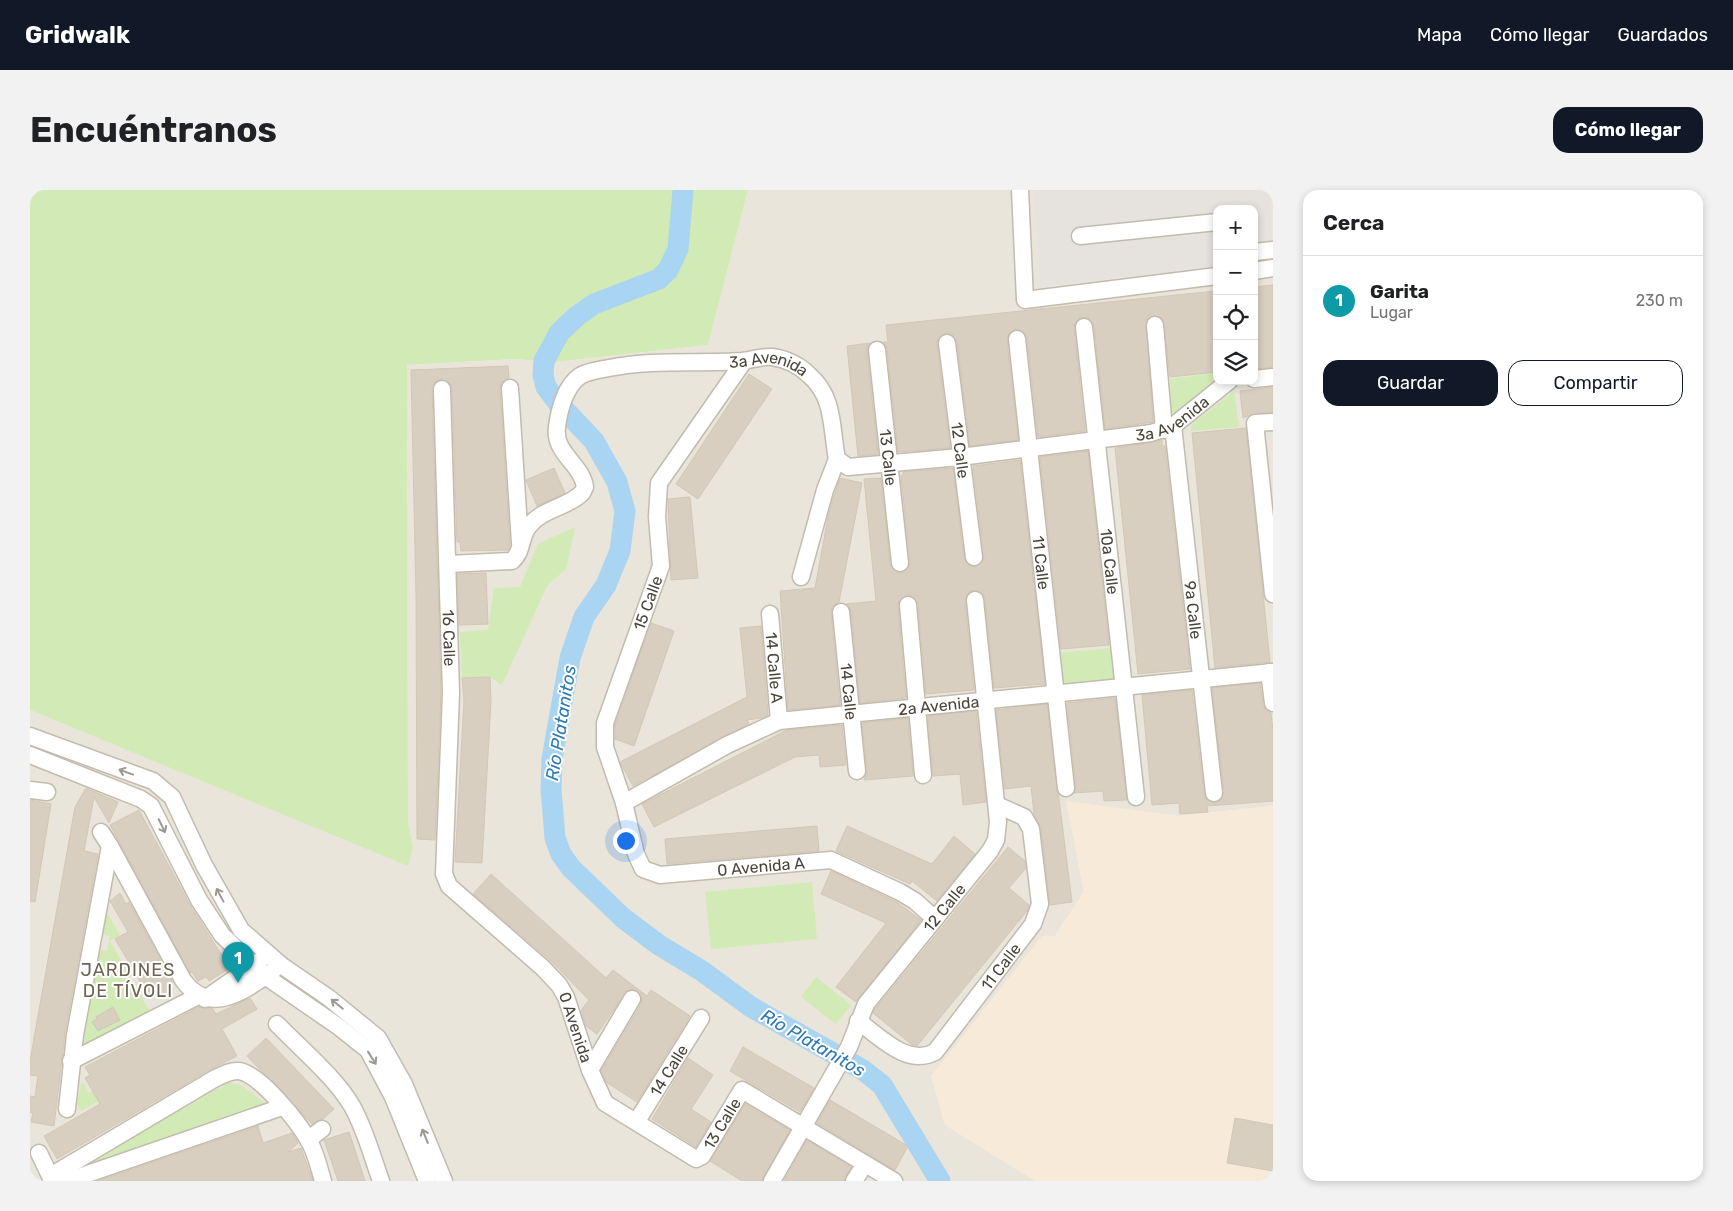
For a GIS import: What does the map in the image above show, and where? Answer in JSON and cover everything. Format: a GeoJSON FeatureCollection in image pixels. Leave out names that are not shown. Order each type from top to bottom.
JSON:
{"type":"FeatureCollection","features":[{"type":"Feature","properties":{"kind":"street"},"geometry":{"type":"LineString","coordinates":[[1020,190],[1025,300],[1213,276]]}},
{"type":"Feature","properties":{"kind":"street"},"geometry":{"type":"LineString","coordinates":[[1080,236],[1213,222]]}},
{"type":"Feature","properties":{"kind":"street"},"geometry":{"type":"LineString","coordinates":[[1258,252],[1273,250]]}},
{"type":"Feature","properties":{"kind":"street"},"geometry":{"type":"LineString","coordinates":[[1258,270],[1273,268]]}},
{"type":"Feature","properties":{"kind":"street","name":"9a Calle"},"geometry":{"type":"LineString","coordinates":[[1155,325],[1214,794]]}},
{"type":"Feature","properties":{"kind":"street","name":"10a Calle"},"geometry":{"type":"LineString","coordinates":[[1084,327],[1136,797]]}},
{"type":"Feature","properties":{"kind":"street","name":"11 Calle"},"geometry":{"type":"LineString","coordinates":[[1017,339],[1066,788]]}},
{"type":"Feature","properties":{"kind":"street","name":"12 Calle"},"geometry":{"type":"LineString","coordinates":[[946,343],[974,557]]}},
{"type":"Feature","properties":{"kind":"street","name":"13 Calle"},"geometry":{"type":"LineString","coordinates":[[878,350],[900,563]]}},
{"type":"Feature","properties":{"kind":"street","name":"3a Avenida"},"geometry":{"type":"LineString","coordinates":[[448,564],[509,562],[515,558],[528,527],[536,519],[577,498],[584,491],[581,475],[560,447],[556,436],[557,423],[564,399],[573,383],[590,372],[621,366],[669,361],[744,361],[771,357],[786,360],[810,375],[827,400],[832,416],[837,459],[848,467],[960,457],[1097,440],[1169,428],[1224,385]]}},
{"type":"Feature","properties":{"kind":"street","name":"15 Calle"},"geometry":{"type":"LineString","coordinates":[[624,803],[605,747],[604,731],[661,566],[657,511],[659,483],[744,361]]}},
{"type":"Feature","properties":{"kind":"street"},"geometry":{"type":"LineString","coordinates":[[1258,379],[1273,377]]}},
{"type":"Feature","properties":{"kind":"street"},"geometry":{"type":"LineString","coordinates":[[510,388],[520,548]]}},
{"type":"Feature","properties":{"kind":"street","name":"16 Calle"},"geometry":{"type":"LineString","coordinates":[[442,389],[451,693],[444,874],[449,886]]}},
{"type":"Feature","properties":{"kind":"street"},"geometry":{"type":"LineString","coordinates":[[1273,422],[1256,423],[1273,594]]}},
{"type":"Feature","properties":{"kind":"street"},"geometry":{"type":"LineString","coordinates":[[801,577],[824,490],[837,459]]}},
{"type":"Feature","properties":{"kind":"street","name":"12 Calle"},"geometry":{"type":"LineString","coordinates":[[772,1181],[805,1127],[849,1047],[866,1004],[993,847],[997,832],[996,805],[975,600]]}},
{"type":"Feature","properties":{"kind":"street"},"geometry":{"type":"LineString","coordinates":[[908,605],[923,776]]}},
{"type":"Feature","properties":{"kind":"street","name":"14 Calle"},"geometry":{"type":"LineString","coordinates":[[841,612],[857,771]]}},
{"type":"Feature","properties":{"kind":"street","name":"14 Calle A"},"geometry":{"type":"LineString","coordinates":[[770,614],[779,721]]}},
{"type":"Feature","properties":{"kind":"street"},"geometry":{"type":"LineString","coordinates":[[1271,672],[1273,703]]}},
{"type":"Feature","properties":{"kind":"street","name":"2a Avenida"},"geometry":{"type":"LineString","coordinates":[[624,803],[727,745],[779,721],[916,706],[985,702],[1123,686],[1271,672]]}},
{"type":"Feature","properties":{"kind":"street"},"geometry":{"type":"LineString","coordinates":[[31,749],[153,781],[167,791],[234,921],[275,960],[330,998],[378,1038],[404,1084],[444,1181]]}},
{"type":"Feature","properties":{"kind":"street"},"geometry":{"type":"LineString","coordinates":[[31,749],[146,802],[155,812],[200,900],[222,935],[259,971],[339,1027],[368,1050],[393,1097],[427,1181]]}},
{"type":"Feature","properties":{"kind":"street"},"geometry":{"type":"LineString","coordinates":[[30,790],[47,792]]}},
{"type":"Feature","properties":{"kind":"street","name":"0 Avenida A"},"geometry":{"type":"LineString","coordinates":[[624,803],[639,863],[643,869],[653,874],[677,875],[831,860],[900,892],[915,901],[934,918]]}},
{"type":"Feature","properties":{"kind":"street","name":"11 Calle"},"geometry":{"type":"LineString","coordinates":[[858,1021],[905,1055],[931,1054],[938,1049],[1033,924],[1039,910],[1040,895],[1032,829],[1024,817],[996,805]]}},
{"type":"Feature","properties":{"kind":"street"},"geometry":{"type":"LineString","coordinates":[[101,832],[183,980],[201,997]]}},
{"type":"Feature","properties":{"kind":"street"},"geometry":{"type":"LineString","coordinates":[[67,1109],[72,1061],[88,956],[110,846]]}},
{"type":"Feature","properties":{"kind":"street","name":"0 Avenida"},"geometry":{"type":"LineString","coordinates":[[449,886],[543,968],[559,985],[566,997],[590,1070],[605,1103],[696,1159],[702,1156]]}},
{"type":"Feature","properties":{"kind":"street"},"geometry":{"type":"LineString","coordinates":[[72,1061],[201,997],[259,971],[275,960]]}},
{"type":"Feature","properties":{"kind":"street"},"geometry":{"type":"LineString","coordinates":[[590,1070],[632,999]]}},
{"type":"Feature","properties":{"kind":"street","name":"14 Calle"},"geometry":{"type":"LineString","coordinates":[[637,1121],[701,1018]]}},
{"type":"Feature","properties":{"kind":"street"},"geometry":{"type":"LineString","coordinates":[[277,1024],[340,1090],[351,1105],[380,1181]]}},
{"type":"Feature","properties":{"kind":"street"},"geometry":{"type":"LineString","coordinates":[[56,1180],[54,1174],[214,1079],[230,1072],[240,1071],[253,1076],[282,1107],[308,1140],[323,1181]]}},
{"type":"Feature","properties":{"kind":"street","name":"13 Calle"},"geometry":{"type":"LineString","coordinates":[[702,1156],[742,1090],[805,1127]]}},
{"type":"Feature","properties":{"kind":"street"},"geometry":{"type":"LineString","coordinates":[[56,1180],[282,1107]]}},
{"type":"Feature","properties":{"kind":"street"},"geometry":{"type":"LineString","coordinates":[[805,1127],[894,1181]]}},
{"type":"Feature","properties":{"kind":"street"},"geometry":{"type":"LineString","coordinates":[[308,1140],[322,1129]]}},
{"type":"Feature","properties":{"kind":"street"},"geometry":{"type":"LineString","coordinates":[[39,1153],[56,1180]]}},
{"type":"Feature","properties":{"kind":"street"},"geometry":{"type":"LineString","coordinates":[[854,1181],[865,1164]]}},
{"type":"Feature","properties":{"kind":"shaded area"},"geometry":{"type":"Polygon","coordinates":[[[748,190],[1273,190],[1273,806],[1178,816],[1067,802],[1084,892],[1055,936],[945,1125],[1036,1181],[30,1181],[30,710],[408,865],[413,848],[408,822],[407,365],[514,359],[555,362],[708,345],[748,190]]]}},
{"type":"Feature","properties":{"kind":"shaded area"},"geometry":{"type":"Polygon","coordinates":[[[1034,190],[1270,190],[1273,260],[1258,262],[1258,205],[1213,205],[1213,266],[1040,287],[1034,190]]]}},
{"type":"Feature","properties":{"kind":"shaded area"},"geometry":{"type":"Polygon","coordinates":[[[1066,801],[1178,816],[1273,806],[1273,1181],[1036,1181],[945,1125],[931,1076],[1042,936],[1055,936],[1084,892],[1066,801]]]}},
{"type":"Feature","properties":{"kind":"green space"},"geometry":{"type":"Polygon","coordinates":[[[30,190],[748,190],[708,345],[555,362],[514,359],[407,365],[408,822],[413,848],[408,866],[30,710],[30,190]]]}},
{"type":"Feature","properties":{"kind":"green space"},"geometry":{"type":"Polygon","coordinates":[[[1213,374],[1213,384],[1172,419],[1170,379],[1213,374]]]}},
{"type":"Feature","properties":{"kind":"green space"},"geometry":{"type":"Polygon","coordinates":[[[1234,391],[1239,427],[1191,431],[1191,425],[1234,391]]]}},
{"type":"Feature","properties":{"kind":"green space"},"geometry":{"type":"Polygon","coordinates":[[[575,527],[566,569],[547,586],[502,685],[490,677],[462,678],[460,632],[488,630],[494,588],[520,587],[538,544],[575,527]]]}},
{"type":"Feature","properties":{"kind":"green space"},"geometry":{"type":"Polygon","coordinates":[[[1112,648],[1115,682],[1061,687],[1057,653],[1112,648]]]}},
{"type":"Feature","properties":{"kind":"green space"},"geometry":{"type":"Polygon","coordinates":[[[812,882],[817,939],[711,949],[705,892],[812,882]]]}},
{"type":"Feature","properties":{"kind":"green space"},"geometry":{"type":"Polygon","coordinates":[[[105,909],[120,935],[110,941],[150,1012],[83,1046],[98,950],[107,951],[110,936],[100,934],[105,909]]]}},
{"type":"Feature","properties":{"kind":"green space"},"geometry":{"type":"Polygon","coordinates":[[[816,977],[851,1005],[836,1024],[801,997],[816,977]]]}},
{"type":"Feature","properties":{"kind":"green space"},"geometry":{"type":"Polygon","coordinates":[[[84,1083],[89,1093],[98,1088],[104,1098],[81,1111],[77,1104],[81,1084],[84,1083]]]}},
{"type":"Feature","properties":{"kind":"green space"},"geometry":{"type":"Polygon","coordinates":[[[228,1083],[241,1085],[271,1108],[72,1171],[228,1083]]]}},
{"type":"Feature","properties":{"kind":"building"},"geometry":{"type":"Polygon","coordinates":[[[1273,285],[1273,367],[1258,369],[1258,295],[1258,287],[1273,285]]]}},
{"type":"Feature","properties":{"kind":"building"},"geometry":{"type":"Polygon","coordinates":[[[1213,291],[1213,372],[1170,377],[1163,320],[1155,315],[1146,320],[1153,422],[1105,429],[1094,326],[1088,318],[1082,317],[1075,323],[1074,328],[1085,431],[1038,437],[1027,338],[1021,330],[1015,329],[1008,335],[1007,340],[1018,440],[970,446],[957,342],[951,334],[945,333],[938,339],[937,344],[950,448],[898,452],[887,349],[883,342],[888,342],[886,325],[1213,291]]]}},
{"type":"Feature","properties":{"kind":"building"},"geometry":{"type":"Polygon","coordinates":[[[870,343],[867,351],[878,454],[858,456],[847,346],[870,343]]]}},
{"type":"Feature","properties":{"kind":"building"},"geometry":{"type":"Polygon","coordinates":[[[508,366],[509,378],[501,383],[500,389],[509,550],[461,551],[460,542],[457,542],[452,389],[450,383],[442,379],[436,381],[432,389],[441,693],[435,840],[417,839],[416,595],[411,370],[508,366]]]}},
{"type":"Feature","properties":{"kind":"building"},"geometry":{"type":"Polygon","coordinates":[[[749,374],[772,389],[698,499],[676,484],[749,374]]]}},
{"type":"Feature","properties":{"kind":"building"},"geometry":{"type":"Polygon","coordinates":[[[1273,387],[1273,412],[1254,413],[1243,418],[1240,391],[1273,387]]]}},
{"type":"Feature","properties":{"kind":"building"},"geometry":{"type":"Polygon","coordinates":[[[1246,428],[1270,662],[1215,668],[1192,433],[1246,428]]]}},
{"type":"Feature","properties":{"kind":"building"},"geometry":{"type":"Polygon","coordinates":[[[1162,440],[1162,446],[1165,446],[1190,669],[1138,674],[1115,448],[1162,440]]]}},
{"type":"Feature","properties":{"kind":"building"},"geometry":{"type":"Polygon","coordinates":[[[1088,451],[1109,645],[1061,649],[1040,457],[1088,451]]]}},
{"type":"Feature","properties":{"kind":"building"},"geometry":{"type":"Polygon","coordinates":[[[1020,460],[1045,684],[994,688],[985,599],[983,594],[974,590],[969,592],[965,601],[974,690],[926,694],[918,604],[913,596],[907,595],[899,600],[898,606],[906,698],[860,703],[851,611],[846,604],[876,601],[864,479],[881,478],[890,564],[896,572],[902,573],[909,567],[910,562],[901,476],[903,472],[953,468],[964,558],[970,566],[976,567],[983,561],[984,556],[973,466],[1020,460]]]}},
{"type":"Feature","properties":{"kind":"building"},"geometry":{"type":"Polygon","coordinates":[[[554,468],[565,493],[537,506],[526,480],[554,468]]]}},
{"type":"Feature","properties":{"kind":"building"},"geometry":{"type":"Polygon","coordinates":[[[840,478],[862,483],[839,602],[832,607],[831,613],[840,705],[788,710],[780,591],[815,588],[829,512],[840,478]]]}},
{"type":"Feature","properties":{"kind":"building"},"geometry":{"type":"Polygon","coordinates":[[[690,497],[698,578],[671,580],[668,499],[690,497]]]}},
{"type":"Feature","properties":{"kind":"building"},"geometry":{"type":"Polygon","coordinates":[[[486,573],[488,624],[459,625],[457,574],[486,573]]]}},
{"type":"Feature","properties":{"kind":"building"},"geometry":{"type":"Polygon","coordinates":[[[651,623],[674,631],[634,746],[615,739],[615,725],[651,623]]]}},
{"type":"Feature","properties":{"kind":"building"},"geometry":{"type":"Polygon","coordinates":[[[761,626],[768,715],[747,720],[749,724],[633,786],[620,762],[747,697],[740,628],[761,626]]]}},
{"type":"Feature","properties":{"kind":"building"},"geometry":{"type":"Polygon","coordinates":[[[490,677],[491,701],[482,863],[455,862],[464,701],[462,678],[490,677]]]}},
{"type":"Feature","properties":{"kind":"building"},"geometry":{"type":"Polygon","coordinates":[[[1260,683],[1263,705],[1271,713],[1273,730],[1273,801],[1207,806],[1208,812],[1180,814],[1179,803],[1152,805],[1142,695],[1192,690],[1204,794],[1206,799],[1215,803],[1220,801],[1224,792],[1212,688],[1260,683]]]}},
{"type":"Feature","properties":{"kind":"building"},"geometry":{"type":"Polygon","coordinates":[[[1115,698],[1127,800],[1104,801],[1103,791],[1074,793],[1076,787],[1067,703],[1115,698]]]}},
{"type":"Feature","properties":{"kind":"building"},"geometry":{"type":"Polygon","coordinates":[[[1047,704],[1072,902],[1050,905],[1041,828],[1034,814],[1031,786],[1005,789],[996,710],[1047,704]]]}},
{"type":"Feature","properties":{"kind":"building"},"geometry":{"type":"Polygon","coordinates":[[[976,711],[986,802],[963,805],[960,774],[933,776],[928,716],[976,711]]]}},
{"type":"Feature","properties":{"kind":"building"},"geometry":{"type":"Polygon","coordinates":[[[908,718],[913,776],[864,780],[867,770],[862,723],[908,718]]]}},
{"type":"Feature","properties":{"kind":"building"},"geometry":{"type":"Polygon","coordinates":[[[842,725],[846,765],[820,767],[819,755],[795,757],[654,827],[642,804],[787,730],[842,725]]]}},
{"type":"Feature","properties":{"kind":"building"},"geometry":{"type":"Polygon","coordinates":[[[86,788],[118,802],[109,823],[94,797],[84,851],[98,854],[65,1033],[54,1126],[31,1122],[33,1113],[30,1112],[30,1096],[35,1097],[38,1076],[30,1075],[30,1061],[75,807],[86,788]]]}},
{"type":"Feature","properties":{"kind":"building"},"geometry":{"type":"Polygon","coordinates":[[[30,800],[51,804],[35,902],[30,901],[30,800]]]}},
{"type":"Feature","properties":{"kind":"building"},"geometry":{"type":"Polygon","coordinates":[[[139,810],[190,905],[230,968],[209,981],[206,977],[198,981],[192,972],[190,973],[110,825],[139,810]]]}},
{"type":"Feature","properties":{"kind":"building"},"geometry":{"type":"Polygon","coordinates":[[[817,826],[819,851],[667,864],[665,839],[817,826]]]}},
{"type":"Feature","properties":{"kind":"building"},"geometry":{"type":"Polygon","coordinates":[[[847,826],[932,864],[954,836],[975,854],[937,901],[912,881],[910,884],[836,851],[847,826]]]}},
{"type":"Feature","properties":{"kind":"building"},"geometry":{"type":"Polygon","coordinates":[[[1008,847],[1025,861],[1026,868],[1009,888],[1029,905],[1027,911],[917,1046],[911,1044],[873,1013],[1008,847]]]}},
{"type":"Feature","properties":{"kind":"building"},"geometry":{"type":"Polygon","coordinates":[[[831,871],[895,901],[921,920],[856,1002],[836,987],[886,923],[821,894],[831,871]]]}},
{"type":"Feature","properties":{"kind":"building"},"geometry":{"type":"Polygon","coordinates":[[[491,874],[606,978],[613,970],[647,996],[651,990],[690,1016],[637,1102],[606,1082],[601,1071],[641,1004],[640,994],[633,989],[627,991],[597,1034],[586,1026],[581,1010],[589,1000],[550,960],[473,894],[491,874]]]}},
{"type":"Feature","properties":{"kind":"building"},"geometry":{"type":"Polygon","coordinates":[[[120,893],[126,904],[129,902],[173,983],[170,984],[173,989],[161,996],[156,988],[147,993],[115,939],[128,932],[110,901],[120,893]]]}},
{"type":"Feature","properties":{"kind":"building"},"geometry":{"type":"Polygon","coordinates":[[[250,998],[257,1009],[222,1029],[237,1056],[209,1070],[57,1159],[44,1136],[100,1104],[85,1078],[90,1075],[85,1067],[199,1007],[212,1008],[216,1014],[250,998]]]}},
{"type":"Feature","properties":{"kind":"building"},"geometry":{"type":"Polygon","coordinates":[[[113,1007],[120,1020],[98,1031],[92,1022],[97,1019],[96,1017],[113,1007]]]}},
{"type":"Feature","properties":{"kind":"building"},"geometry":{"type":"Polygon","coordinates":[[[266,1038],[334,1109],[323,1119],[312,1124],[247,1056],[266,1038]]]}},
{"type":"Feature","properties":{"kind":"building"},"geometry":{"type":"Polygon","coordinates":[[[743,1047],[814,1088],[800,1112],[730,1071],[743,1047]]]}},
{"type":"Feature","properties":{"kind":"building"},"geometry":{"type":"Polygon","coordinates":[[[688,1058],[713,1075],[691,1109],[711,1122],[696,1147],[652,1119],[688,1058]]]}},
{"type":"Feature","properties":{"kind":"building"},"geometry":{"type":"Polygon","coordinates":[[[830,1100],[908,1146],[895,1170],[817,1123],[830,1100]]]}},
{"type":"Feature","properties":{"kind":"building"},"geometry":{"type":"Polygon","coordinates":[[[745,1104],[790,1130],[762,1181],[742,1181],[710,1161],[745,1104]]]}},
{"type":"Feature","properties":{"kind":"building"},"geometry":{"type":"Polygon","coordinates":[[[1235,1118],[1273,1125],[1273,1171],[1227,1163],[1235,1118]]]}},
{"type":"Feature","properties":{"kind":"building"},"geometry":{"type":"Polygon","coordinates":[[[258,1126],[263,1143],[292,1133],[298,1143],[288,1152],[301,1148],[313,1181],[98,1181],[258,1126]]]}},
{"type":"Feature","properties":{"kind":"building"},"geometry":{"type":"Polygon","coordinates":[[[349,1132],[365,1181],[338,1181],[324,1140],[349,1132]]]}},
{"type":"Feature","properties":{"kind":"building"},"geometry":{"type":"Polygon","coordinates":[[[807,1140],[851,1167],[844,1181],[784,1181],[807,1140]]]}},
{"type":"Feature","properties":{"kind":"waterway","name":"Río Platanitos"},"geometry":{"type":"LineString","coordinates":[[683,190],[678,249],[668,270],[659,279],[594,304],[577,316],[559,333],[544,361],[543,375],[546,387],[558,403],[594,441],[617,482],[625,511],[620,551],[606,585],[584,617],[570,658],[552,759],[551,789],[555,838],[561,854],[571,868],[623,918],[659,945],[702,971],[751,1007],[863,1070],[882,1085],[940,1181]]}},
{"type":"Feature","properties":{"kind":"place","name":"Garita"},"geometry":{"type":"Point","coordinates":[238,983]}},
{"type":"Feature","properties":{"kind":"district","name":"JARDINES DE TÍVOLI"},"geometry":{"type":"Point","coordinates":[128,980]}}]}
